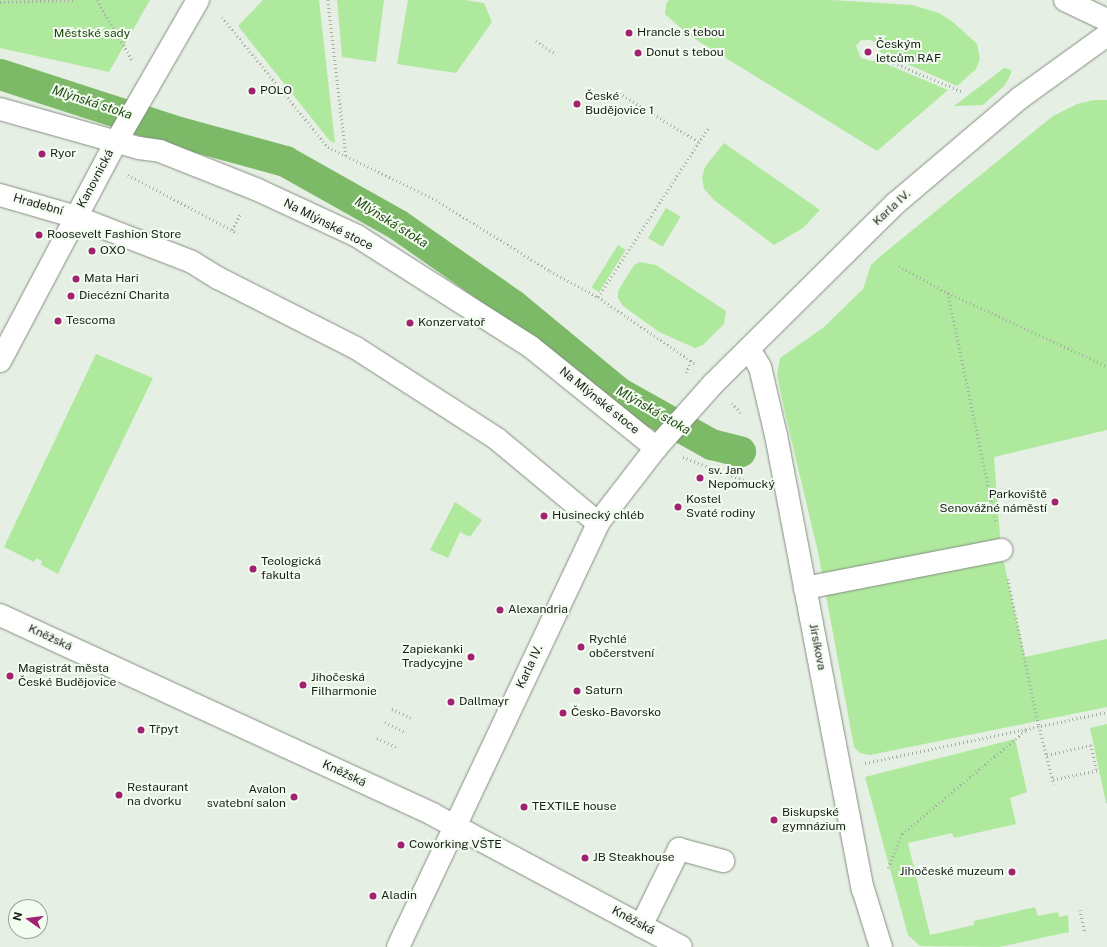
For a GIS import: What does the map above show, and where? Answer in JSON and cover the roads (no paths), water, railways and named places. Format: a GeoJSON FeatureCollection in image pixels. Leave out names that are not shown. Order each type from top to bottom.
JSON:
{"type":"FeatureCollection","features":[{"type":"Feature","properties":{"kind":"street","name":"Kanovnická"},"geometry":{"type":"LineString","coordinates":[[0,361],[121,133],[198,0]]}},
{"type":"Feature","properties":{"kind":"street"},"geometry":{"type":"LineString","coordinates":[[1065,0],[1107,20]]}},
{"type":"Feature","properties":{"kind":"street","name":"Karla IV."},"geometry":{"type":"LineString","coordinates":[[398,947],[598,523],[661,442],[694,404],[896,204],[1020,98],[1107,35]]}},
{"type":"Feature","properties":{"kind":"street","name":"Na Mlýnské stoce"},"geometry":{"type":"LineString","coordinates":[[0,109],[121,133],[160,151],[258,190],[357,236],[531,347],[661,442]]}},
{"type":"Feature","properties":{"kind":"street","name":"Hradební"},"geometry":{"type":"LineString","coordinates":[[0,194],[76,217],[192,262],[218,278],[356,348],[497,439],[598,523]]}},
{"type":"Feature","properties":{"kind":"street","name":"Jirsíkova"},"geometry":{"type":"LineString","coordinates":[[749,349],[760,367],[776,435],[863,889],[881,947]]}},
{"type":"Feature","properties":{"kind":"street"},"geometry":{"type":"LineString","coordinates":[[805,588],[1001,550]]}},
{"type":"Feature","properties":{"kind":"street","name":"Kněžská"},"geometry":{"type":"LineString","coordinates":[[0,616],[455,826],[681,947]]}},
{"type":"Feature","properties":{"kind":"street"},"geometry":{"type":"LineString","coordinates":[[641,926],[680,849],[723,861]]}},
{"type":"Feature","properties":{"kind":"waterway","name":"Mlýnská stoka"},"geometry":{"type":"LineString","coordinates":[[0,74],[179,132],[285,161],[397,224],[513,305],[618,392],[711,444],[740,451]]}},
{"type":"Feature","properties":{"kind":"place","name":"Hrancle s tebou"},"geometry":{"type":"Point","coordinates":[629,33]}},
{"type":"Feature","properties":{"kind":"place","name":"Českým letcům RAF"},"geometry":{"type":"Point","coordinates":[868,52]}},
{"type":"Feature","properties":{"kind":"place","name":"Donut s tebou"},"geometry":{"type":"Point","coordinates":[638,53]}},
{"type":"Feature","properties":{"kind":"place","name":"POLO"},"geometry":{"type":"Point","coordinates":[252,91]}},
{"type":"Feature","properties":{"kind":"place","name":"České Budějovice 1"},"geometry":{"type":"Point","coordinates":[577,104]}},
{"type":"Feature","properties":{"kind":"place","name":"Ryor"},"geometry":{"type":"Point","coordinates":[42,154]}},
{"type":"Feature","properties":{"kind":"place","name":"Roosevelt Fashion Store"},"geometry":{"type":"Point","coordinates":[39,235]}},
{"type":"Feature","properties":{"kind":"place","name":"OXO"},"geometry":{"type":"Point","coordinates":[92,251]}},
{"type":"Feature","properties":{"kind":"place","name":"Mata Hari"},"geometry":{"type":"Point","coordinates":[76,279]}},
{"type":"Feature","properties":{"kind":"place","name":"Diecézní Charita"},"geometry":{"type":"Point","coordinates":[71,296]}},
{"type":"Feature","properties":{"kind":"place","name":"Tescoma"},"geometry":{"type":"Point","coordinates":[58,321]}},
{"type":"Feature","properties":{"kind":"place","name":"Konzervatoř"},"geometry":{"type":"Point","coordinates":[410,323]}},
{"type":"Feature","properties":{"kind":"place","name":"sv. Jan Nepomucký"},"geometry":{"type":"Point","coordinates":[700,478]}},
{"type":"Feature","properties":{"kind":"place","name":"Parkoviště Senovážné náměstí"},"geometry":{"type":"Point","coordinates":[1055,502]}},
{"type":"Feature","properties":{"kind":"place","name":"Kostel Svaté rodiny"},"geometry":{"type":"Point","coordinates":[678,507]}},
{"type":"Feature","properties":{"kind":"place","name":"Husinecký chléb"},"geometry":{"type":"Point","coordinates":[544,516]}},
{"type":"Feature","properties":{"kind":"place","name":"Teologická fakulta"},"geometry":{"type":"Point","coordinates":[253,569]}},
{"type":"Feature","properties":{"kind":"place","name":"Alexandria"},"geometry":{"type":"Point","coordinates":[500,610]}},
{"type":"Feature","properties":{"kind":"place","name":"Rychlé občerstvení"},"geometry":{"type":"Point","coordinates":[581,647]}},
{"type":"Feature","properties":{"kind":"place","name":"Zapiekanki Tradycyjne"},"geometry":{"type":"Point","coordinates":[471,657]}},
{"type":"Feature","properties":{"kind":"place","name":"Magistrát města České Budějovice"},"geometry":{"type":"Point","coordinates":[10,676]}},
{"type":"Feature","properties":{"kind":"place","name":"Jihočeská Filharmonie"},"geometry":{"type":"Point","coordinates":[303,685]}},
{"type":"Feature","properties":{"kind":"place","name":"Saturn"},"geometry":{"type":"Point","coordinates":[577,691]}},
{"type":"Feature","properties":{"kind":"place","name":"Dallmayr"},"geometry":{"type":"Point","coordinates":[451,702]}},
{"type":"Feature","properties":{"kind":"place","name":"Česko-Bavorsko"},"geometry":{"type":"Point","coordinates":[563,713]}},
{"type":"Feature","properties":{"kind":"place","name":"Třpyt"},"geometry":{"type":"Point","coordinates":[141,730]}},
{"type":"Feature","properties":{"kind":"place","name":"Restaurant na dvorku"},"geometry":{"type":"Point","coordinates":[119,795]}},
{"type":"Feature","properties":{"kind":"place","name":"Avalon svatební salon"},"geometry":{"type":"Point","coordinates":[294,797]}},
{"type":"Feature","properties":{"kind":"place","name":"TEXTILE house"},"geometry":{"type":"Point","coordinates":[524,807]}},
{"type":"Feature","properties":{"kind":"place","name":"Biskupské gymnázium"},"geometry":{"type":"Point","coordinates":[774,820]}},
{"type":"Feature","properties":{"kind":"place","name":"Coworking VŠTE"},"geometry":{"type":"Point","coordinates":[401,845]}},
{"type":"Feature","properties":{"kind":"place","name":"JB Steakhouse"},"geometry":{"type":"Point","coordinates":[585,858]}},
{"type":"Feature","properties":{"kind":"place","name":"Jihočeské muzeum"},"geometry":{"type":"Point","coordinates":[1012,872]}},
{"type":"Feature","properties":{"kind":"place","name":"Aladin"},"geometry":{"type":"Point","coordinates":[373,896]}},
{"type":"Feature","properties":{"kind":"park label","name":"Městské sady"},"geometry":{"type":"Point","coordinates":[92,34]}}]}
